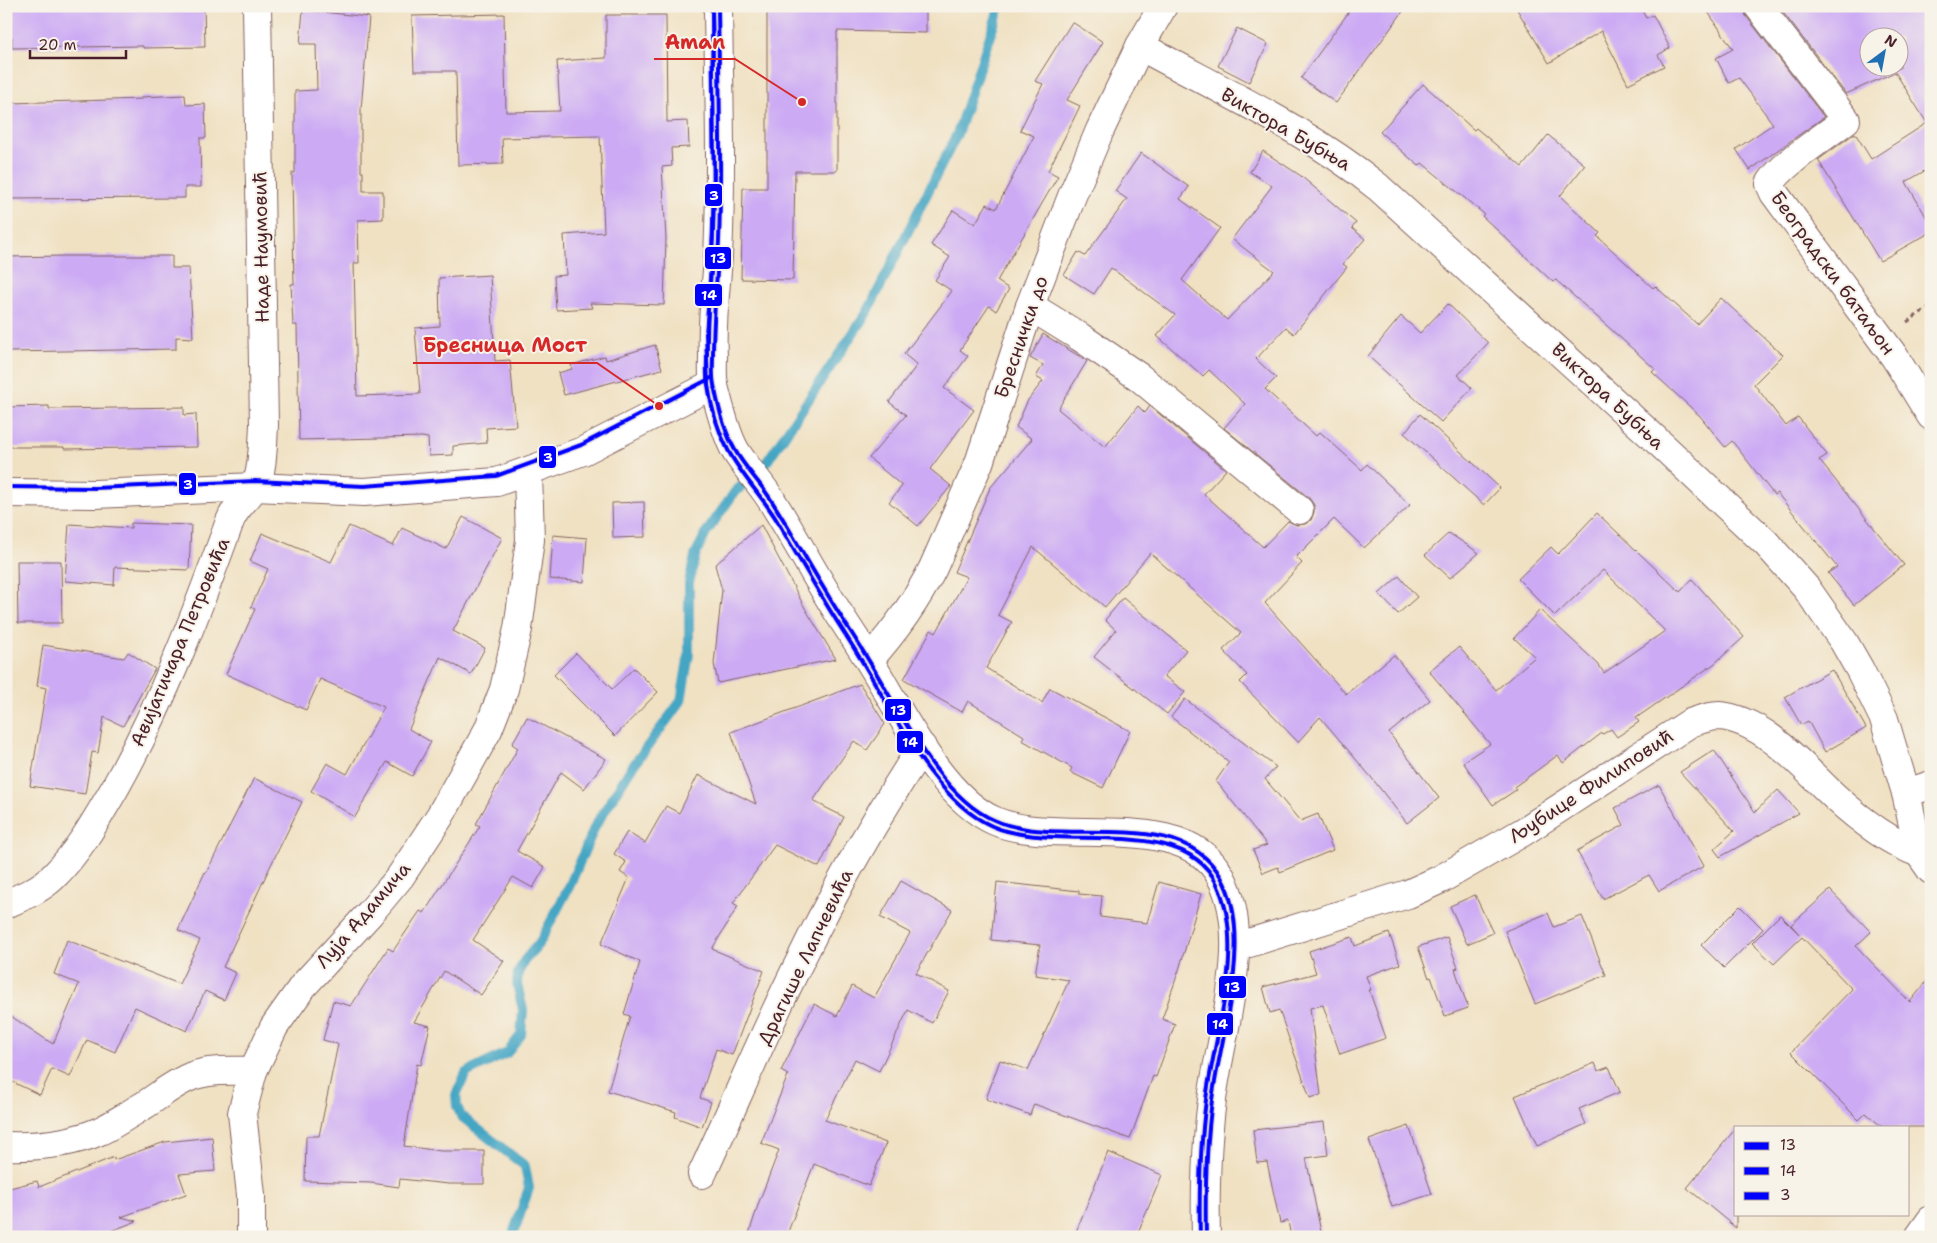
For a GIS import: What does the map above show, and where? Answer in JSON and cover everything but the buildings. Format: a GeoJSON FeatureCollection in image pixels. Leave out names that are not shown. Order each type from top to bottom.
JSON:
{"type":"FeatureCollection","features":[{"type":"Feature","properties":{"kind":"street","name":"Наде Наумовић"},"geometry":{"type":"LineString","coordinates":[[255,487],[263,454],[264,425],[257,6]]}},
{"type":"Feature","properties":{"kind":"street"},"geometry":{"type":"LineString","coordinates":[[718,6],[720,189],[718,258],[712,334],[714,384],[734,449],[772,501],[832,604],[922,747],[943,778],[974,809],[993,820],[1013,827],[1038,831],[1130,833],[1161,836],[1177,840],[1196,850],[1209,860],[1219,873],[1230,897],[1236,947],[1206,1149],[1206,1237]]}},
{"type":"Feature","properties":{"kind":"street","name":"Бреснички до"},"geometry":{"type":"LineString","coordinates":[[869,660],[894,633],[933,568],[979,463],[1030,306],[1100,130],[1140,46],[1163,6]]}},
{"type":"Feature","properties":{"kind":"street","name":"Београдски батаљон"},"geometry":{"type":"LineString","coordinates":[[1758,6],[1846,120],[1774,176],[1770,184],[1774,193],[1894,356],[1931,416]]}},
{"type":"Feature","properties":{"kind":"street","name":"Виктора Бубња"},"geometry":{"type":"LineString","coordinates":[[1140,46],[1322,146],[1357,170],[1546,338],[1766,543],[1807,589],[1824,612],[1860,670],[1918,789],[1925,862]]}},
{"type":"Feature","properties":{"kind":"street"},"geometry":{"type":"LineString","coordinates":[[1030,306],[1139,377],[1299,510]]}},
{"type":"Feature","properties":{"kind":"street"},"geometry":{"type":"LineString","coordinates":[[6,493],[95,494],[255,487],[364,492],[497,482],[583,451],[714,384]]}},
{"type":"Feature","properties":{"kind":"street","name":"Луја Адамича"},"geometry":{"type":"LineString","coordinates":[[251,1237],[251,1195],[242,1113],[252,1071],[274,1027],[302,986],[370,913],[400,877],[440,816],[488,730],[504,689],[519,620],[530,540],[528,472]]}},
{"type":"Feature","properties":{"kind":"street","name":"Авијатичара Петровића"},"geometry":{"type":"LineString","coordinates":[[6,904],[39,888],[52,878],[69,858],[105,805],[130,761],[167,684],[206,588],[233,512],[255,487]]}},
{"type":"Feature","properties":{"kind":"street","name":"Љубице Филиповић"},"geometry":{"type":"LineString","coordinates":[[1236,947],[1408,894],[1524,832],[1690,723],[1720,716],[1752,726],[1769,736],[1788,750],[1835,796],[1879,833],[1925,862]]}},
{"type":"Feature","properties":{"kind":"street","name":"Драгише Лапчевића"},"geometry":{"type":"LineString","coordinates":[[702,1174],[800,961],[847,872],[895,789],[922,747]]}},
{"type":"Feature","properties":{"kind":"street"},"geometry":{"type":"LineString","coordinates":[[6,1146],[53,1145],[78,1138],[100,1131],[164,1091],[193,1076],[212,1072],[252,1071]]}},
{"type":"Feature","properties":{"kind":"street"},"geometry":{"type":"LineString","coordinates":[[1919,1237],[1931,1220]]}},
{"type":"Feature","properties":{"kind":"waterway"},"geometry":{"type":"LineString","coordinates":[[512,1237],[529,1188],[525,1166],[461,1116],[457,1106],[456,1095],[466,1073],[507,1053],[521,1035],[523,1010],[517,984],[518,973],[524,961],[540,942],[569,887],[595,826],[630,770],[681,701],[689,654],[689,582],[695,556],[706,533],[734,493],[766,463],[868,311],[957,134],[1000,6]]}},
{"type":"Feature","properties":{"kind":"transit line","name":"14"},"geometry":{"type":"LineString","coordinates":[[712,6],[714,206],[707,324],[707,381],[715,419],[721,435],[739,468],[776,519],[904,734],[935,778],[953,798],[971,814],[992,826],[1018,834],[1147,841],[1176,849],[1200,862],[1217,884],[1225,909],[1229,935],[1229,963],[1202,1134],[1200,1237]]}},
{"type":"Feature","properties":{"kind":"transit line","name":"3"},"geometry":{"type":"LineString","coordinates":[[708,384],[706,334],[712,258],[714,189],[712,6]]}},
{"type":"Feature","properties":{"kind":"transit line","name":"13"},"geometry":{"type":"LineString","coordinates":[[718,6],[720,212],[713,374],[717,401],[728,435],[741,460],[768,495],[783,519],[922,750],[956,792],[974,808],[994,820],[1021,828],[1051,831],[1148,834],[1177,841],[1202,855],[1221,877],[1231,901],[1235,928],[1235,957],[1232,987],[1216,1075],[1208,1134],[1206,1237]]}},
{"type":"Feature","properties":{"kind":"transit line","name":"3"},"geometry":{"type":"LineString","coordinates":[[6,487],[95,488],[255,481],[364,486],[496,476],[581,445],[711,378]]}},
{"type":"Feature","properties":{"kind":"place","name":"Aman"},"geometry":{"type":"Point","coordinates":[802,102]}},
{"type":"Feature","properties":{"kind":"place","name":"Бресница Мост"},"geometry":{"type":"Point","coordinates":[659,406]}}]}
